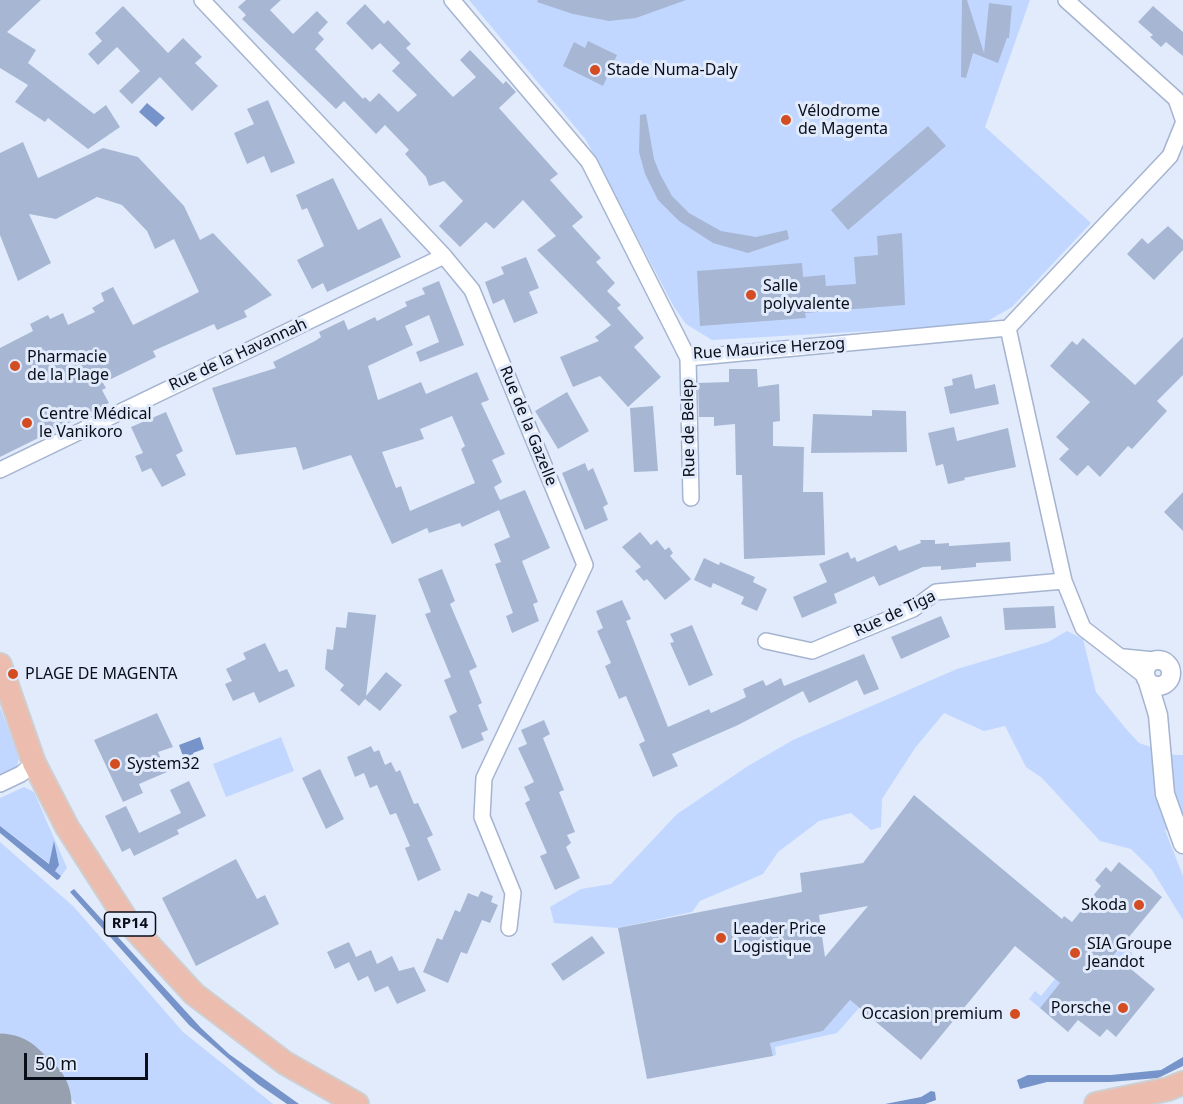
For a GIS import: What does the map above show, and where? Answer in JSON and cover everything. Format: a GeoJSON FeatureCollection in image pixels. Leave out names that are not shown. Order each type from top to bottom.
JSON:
{"type":"FeatureCollection","features":[{"type":"Feature","properties":{"kind":"main road","name":"RP14"},"geometry":{"type":"LineString","coordinates":[[0,665],[34,763],[67,827],[111,897],[158,957],[194,994],[285,1063],[357,1104]]}},
{"type":"Feature","properties":{"kind":"main road"},"geometry":{"type":"LineString","coordinates":[[1096,1104],[1183,1086]]}},
{"type":"Feature","properties":{"kind":"main road"},"geometry":{"type":"LineString","coordinates":[[1176,1104],[1183,1086]]}},
{"type":"Feature","properties":{"kind":"street","name":"Rue de la Gazelle"},"geometry":{"type":"LineString","coordinates":[[202,0],[444,256],[472,291],[585,565],[484,778],[482,817],[513,893],[509,928]]}},
{"type":"Feature","properties":{"kind":"street","name":"Rue Maurice Herzog"},"geometry":{"type":"LineString","coordinates":[[452,0],[589,162],[688,358],[1008,328]]}},
{"type":"Feature","properties":{"kind":"street"},"geometry":{"type":"LineString","coordinates":[[1066,0],[1176,99],[1183,119]]}},
{"type":"Feature","properties":{"kind":"street"},"geometry":{"type":"LineString","coordinates":[[1183,124],[1170,156],[1008,328],[1064,581],[1083,628],[1097,641],[1124,657],[1152,669],[1183,656]]}},
{"type":"Feature","properties":{"kind":"street","name":"Rue de la Havannah"},"geometry":{"type":"LineString","coordinates":[[0,470],[444,256]]}},
{"type":"Feature","properties":{"kind":"street","name":"Rue de Belep"},"geometry":{"type":"LineString","coordinates":[[688,358],[691,498]]}},
{"type":"Feature","properties":{"kind":"street","name":"Rue de Tiga"},"geometry":{"type":"LineString","coordinates":[[766,641],[812,651],[913,609],[936,592],[1064,581]]}},
{"type":"Feature","properties":{"kind":"street"},"geometry":{"type":"LineString","coordinates":[[1158,715],[1169,680],[1183,663]]}},
{"type":"Feature","properties":{"kind":"street"},"geometry":{"type":"LineString","coordinates":[[1152,669],[1156,686],[1169,680]]}},
{"type":"Feature","properties":{"kind":"street"},"geometry":{"type":"LineString","coordinates":[[1152,669],[1165,794],[1183,844]]}},
{"type":"Feature","properties":{"kind":"street"},"geometry":{"type":"LineString","coordinates":[[0,784],[21,774],[34,763]]}},
{"type":"Feature","properties":{"kind":"shaded area"},"geometry":{"type":"Polygon","coordinates":[[[469,0],[1030,0],[985,127],[1091,223],[1012,307],[986,322],[939,327],[712,340],[686,324],[674,307],[586,140],[469,0]]]}},
{"type":"Feature","properties":{"kind":"shaded area"},"geometry":{"type":"Polygon","coordinates":[[[147,103],[165,118],[156,127],[139,112],[147,103]]]}},
{"type":"Feature","properties":{"kind":"shaded area"},"geometry":{"type":"Polygon","coordinates":[[[1067,631],[1083,639],[1096,692],[1139,743],[1175,755],[1183,755],[1183,829],[1165,830],[1183,876],[1183,920],[1152,870],[1131,849],[1100,841],[1042,778],[1026,767],[1005,726],[984,731],[944,713],[915,748],[882,799],[881,827],[871,830],[851,813],[819,821],[778,852],[763,874],[700,901],[692,912],[618,928],[554,923],[550,907],[581,889],[611,884],[677,814],[748,766],[793,740],[957,669],[1048,642],[1067,631]]]}},
{"type":"Feature","properties":{"kind":"shaded area","name":"PLAGE DE MAGENTA"},"geometry":{"type":"Polygon","coordinates":[[[0,707],[19,757],[17,767],[0,775],[0,707]]]}},
{"type":"Feature","properties":{"kind":"shaded area"},"geometry":{"type":"Polygon","coordinates":[[[200,737],[204,749],[193,753],[196,761],[186,765],[179,745],[200,737]]]}},
{"type":"Feature","properties":{"kind":"shaded area"},"geometry":{"type":"Polygon","coordinates":[[[281,737],[294,771],[226,797],[213,764],[281,737]]]}},
{"type":"Feature","properties":{"kind":"shaded area"},"geometry":{"type":"Polygon","coordinates":[[[24,787],[34,792],[67,868],[61,876],[55,871],[54,844],[50,864],[0,826],[0,798],[24,787]]]}},
{"type":"Feature","properties":{"kind":"shaded area"},"geometry":{"type":"Polygon","coordinates":[[[0,826],[49,864],[54,841],[59,865],[55,871],[61,876],[59,879],[57,880],[0,833],[0,826]]]}},
{"type":"Feature","properties":{"kind":"shaded area"},"geometry":{"type":"Polygon","coordinates":[[[0,842],[74,907],[183,1032],[273,1104],[76,1104],[0,1033],[0,842]]]}},
{"type":"Feature","properties":{"kind":"shaded area"},"geometry":{"type":"Polygon","coordinates":[[[74,889],[201,1028],[229,1054],[299,1104],[287,1104],[258,1084],[189,1025],[70,892],[74,889]]]}},
{"type":"Feature","properties":{"kind":"shaded area"},"geometry":{"type":"Polygon","coordinates":[[[1131,948],[1133,958],[1122,962],[1117,969],[1109,962],[1120,949],[1131,948]]]}},
{"type":"Feature","properties":{"kind":"shaded area"},"geometry":{"type":"Polygon","coordinates":[[[1055,979],[1060,983],[1040,1008],[1029,999],[1035,991],[1041,996],[1055,979]]]}},
{"type":"Feature","properties":{"kind":"shaded area"},"geometry":{"type":"Polygon","coordinates":[[[850,1000],[859,1008],[837,1033],[775,1047],[776,1055],[773,1056],[770,1043],[823,1031],[850,1000]]]}},
{"type":"Feature","properties":{"kind":"shaded area"},"geometry":{"type":"Polygon","coordinates":[[[1183,1057],[1183,1066],[1158,1078],[1110,1082],[1047,1082],[1020,1089],[1017,1080],[1028,1075],[1111,1075],[1161,1070],[1183,1057]]]}},
{"type":"Feature","properties":{"kind":"shaded area"},"geometry":{"type":"Polygon","coordinates":[[[931,1091],[935,1092],[936,1100],[925,1104],[885,1104],[921,1097],[931,1091]]]}},
{"type":"Feature","properties":{"kind":"building"},"geometry":{"type":"Polygon","coordinates":[[[0,0],[41,0],[7,32],[36,50],[28,63],[94,114],[106,105],[120,127],[88,149],[48,118],[45,122],[15,102],[28,85],[0,68],[0,0]]]}},
{"type":"Feature","properties":{"kind":"building"},"geometry":{"type":"Polygon","coordinates":[[[246,0],[281,0],[270,10],[293,34],[317,11],[328,22],[318,33],[324,39],[315,49],[363,99],[365,97],[370,102],[379,93],[398,112],[417,95],[392,71],[400,63],[380,43],[372,50],[346,23],[365,4],[384,24],[388,20],[411,44],[406,48],[453,97],[476,77],[460,60],[470,50],[503,84],[506,81],[516,92],[499,108],[558,174],[550,180],[583,217],[572,226],[601,258],[596,262],[615,283],[607,291],[621,305],[617,308],[644,338],[634,347],[661,377],[628,407],[600,376],[573,387],[560,357],[599,341],[595,337],[611,325],[537,250],[556,236],[523,200],[494,229],[486,222],[460,247],[439,226],[463,201],[444,181],[429,186],[426,177],[405,154],[409,150],[385,125],[376,134],[344,101],[336,109],[242,19],[246,15],[238,7],[246,0]]]}},
{"type":"Feature","properties":{"kind":"building"},"geometry":{"type":"Polygon","coordinates":[[[538,0],[686,0],[636,18],[609,21],[573,14],[537,2],[538,0]]]}},
{"type":"Feature","properties":{"kind":"building"},"geometry":{"type":"Polygon","coordinates":[[[962,0],[967,0],[984,53],[989,3],[1012,6],[1009,38],[1007,38],[998,63],[973,53],[966,78],[961,77],[962,0]]]}},
{"type":"Feature","properties":{"kind":"building"},"geometry":{"type":"Polygon","coordinates":[[[123,6],[168,53],[183,38],[202,57],[195,63],[218,86],[192,111],[160,77],[132,104],[119,91],[140,71],[117,47],[98,65],[88,54],[102,41],[95,33],[123,6]]]}},
{"type":"Feature","properties":{"kind":"building"},"geometry":{"type":"Polygon","coordinates":[[[1153,6],[1183,32],[1183,56],[1166,42],[1161,47],[1150,37],[1153,35],[1138,22],[1153,6]]]}},
{"type":"Feature","properties":{"kind":"building"},"geometry":{"type":"Polygon","coordinates":[[[588,41],[617,55],[603,86],[563,66],[574,42],[585,48],[588,41]]]}},
{"type":"Feature","properties":{"kind":"building"},"geometry":{"type":"Polygon","coordinates":[[[268,100],[295,163],[271,173],[264,156],[247,164],[234,133],[254,124],[247,109],[268,100]]]}},
{"type":"Feature","properties":{"kind":"building"},"geometry":{"type":"Polygon","coordinates":[[[646,114],[654,159],[660,174],[672,196],[689,213],[721,231],[756,237],[787,230],[789,239],[748,253],[713,243],[679,221],[658,200],[645,174],[639,152],[640,115],[646,114]]]}},
{"type":"Feature","properties":{"kind":"building"},"geometry":{"type":"Polygon","coordinates":[[[928,126],[946,146],[848,230],[831,210],[928,126]]]}},
{"type":"Feature","properties":{"kind":"building"},"geometry":{"type":"Polygon","coordinates":[[[23,142],[38,178],[103,148],[138,157],[184,206],[200,240],[213,233],[272,295],[244,311],[247,317],[217,330],[214,324],[153,351],[156,357],[103,383],[106,388],[102,390],[109,403],[0,457],[0,348],[33,331],[30,324],[48,315],[50,319],[63,313],[68,325],[95,312],[92,308],[104,301],[101,293],[113,287],[133,325],[199,292],[174,239],[155,249],[147,231],[122,205],[97,197],[56,219],[29,214],[51,263],[18,281],[0,235],[0,153],[23,142]]]}},
{"type":"Feature","properties":{"kind":"building"},"geometry":{"type":"Polygon","coordinates":[[[333,178],[358,230],[381,218],[401,257],[327,292],[323,283],[312,289],[297,260],[324,246],[307,208],[302,210],[296,195],[333,178]]]}},
{"type":"Feature","properties":{"kind":"building"},"geometry":{"type":"Polygon","coordinates":[[[1168,226],[1183,240],[1183,250],[1154,280],[1127,254],[1142,238],[1148,244],[1168,226]]]}},
{"type":"Feature","properties":{"kind":"building"},"geometry":{"type":"Polygon","coordinates":[[[902,233],[905,305],[805,313],[806,318],[700,326],[697,271],[802,263],[803,277],[825,275],[826,286],[856,284],[854,257],[878,255],[877,236],[902,233]]]}},
{"type":"Feature","properties":{"kind":"building"},"geometry":{"type":"Polygon","coordinates":[[[526,257],[539,288],[529,292],[538,313],[514,323],[504,299],[493,304],[485,282],[504,274],[501,267],[526,257]]]}},
{"type":"Feature","properties":{"kind":"building"},"geometry":{"type":"Polygon","coordinates":[[[439,281],[464,345],[420,362],[416,352],[439,342],[429,315],[405,326],[413,345],[368,366],[378,400],[421,382],[426,394],[477,372],[489,400],[481,403],[505,454],[492,460],[502,482],[494,487],[500,500],[525,490],[550,548],[522,561],[538,602],[533,604],[539,621],[512,633],[506,616],[513,613],[495,564],[501,562],[494,544],[510,537],[499,510],[462,527],[460,523],[429,533],[427,528],[392,544],[351,455],[303,470],[296,447],[236,455],[212,388],[276,368],[273,362],[315,341],[321,337],[319,332],[344,320],[348,330],[375,317],[377,321],[407,306],[405,302],[425,294],[422,288],[439,281]],[[452,416],[420,429],[424,439],[382,452],[396,488],[401,486],[410,511],[475,483],[461,449],[465,446],[452,416]]]}},
{"type":"Feature","properties":{"kind":"building"},"geometry":{"type":"Polygon","coordinates":[[[1183,337],[1183,375],[1157,401],[1167,411],[1132,449],[1128,446],[1100,477],[1088,465],[1077,476],[1059,459],[1069,449],[1056,437],[1090,402],[1050,366],[1072,341],[1077,345],[1083,338],[1135,385],[1183,337]]]}},
{"type":"Feature","properties":{"kind":"building"},"geometry":{"type":"Polygon","coordinates":[[[729,369],[757,369],[758,387],[779,384],[780,421],[773,422],[773,446],[804,447],[803,492],[823,492],[825,555],[744,559],[742,475],[736,475],[735,424],[714,426],[714,417],[699,417],[698,383],[729,382],[729,369]]]}},
{"type":"Feature","properties":{"kind":"building"},"geometry":{"type":"Polygon","coordinates":[[[972,374],[975,389],[995,384],[999,404],[950,414],[944,387],[953,385],[952,379],[972,374]]]}},
{"type":"Feature","properties":{"kind":"building"},"geometry":{"type":"Polygon","coordinates":[[[567,392],[589,431],[558,449],[535,411],[567,392]]]}},
{"type":"Feature","properties":{"kind":"building"},"geometry":{"type":"Polygon","coordinates":[[[653,406],[658,471],[634,472],[630,408],[653,406]]]}},
{"type":"Feature","properties":{"kind":"building"},"geometry":{"type":"Polygon","coordinates":[[[872,410],[906,411],[907,452],[811,453],[813,414],[872,416],[872,410]]]}},
{"type":"Feature","properties":{"kind":"building"},"geometry":{"type":"Polygon","coordinates":[[[166,412],[183,451],[176,455],[186,475],[162,487],[151,468],[142,472],[135,456],[143,453],[131,427],[166,412]]]}},
{"type":"Feature","properties":{"kind":"building"},"geometry":{"type":"Polygon","coordinates":[[[954,427],[957,441],[1008,428],[1016,467],[964,478],[965,480],[948,484],[943,464],[936,466],[928,433],[954,427]]]}},
{"type":"Feature","properties":{"kind":"building"},"geometry":{"type":"Polygon","coordinates":[[[585,463],[588,471],[593,468],[608,504],[603,507],[608,520],[585,530],[562,473],[585,463]]]}},
{"type":"Feature","properties":{"kind":"building"},"geometry":{"type":"Polygon","coordinates":[[[1183,492],[1183,531],[1164,512],[1183,492]]]}},
{"type":"Feature","properties":{"kind":"building"},"geometry":{"type":"Polygon","coordinates":[[[640,532],[651,545],[657,540],[665,550],[669,547],[673,553],[670,556],[691,579],[665,600],[647,579],[644,581],[635,571],[641,567],[622,547],[640,532]]]}},
{"type":"Feature","properties":{"kind":"building"},"geometry":{"type":"Polygon","coordinates":[[[920,540],[935,540],[935,544],[949,543],[949,546],[1010,542],[1011,561],[976,563],[976,567],[941,570],[941,566],[923,567],[879,586],[874,576],[834,594],[837,603],[802,618],[793,597],[827,582],[819,564],[848,552],[851,559],[855,557],[857,562],[896,545],[899,551],[921,543],[920,540]]]}},
{"type":"Feature","properties":{"kind":"building"},"geometry":{"type":"Polygon","coordinates":[[[704,558],[719,565],[720,562],[755,577],[753,582],[767,589],[757,611],[741,604],[744,597],[713,583],[711,588],[694,580],[704,558]]]}},
{"type":"Feature","properties":{"kind":"building"},"geometry":{"type":"Polygon","coordinates":[[[442,569],[455,601],[450,604],[477,667],[469,671],[482,703],[478,705],[488,730],[481,733],[484,740],[462,749],[449,716],[457,712],[444,680],[451,677],[425,614],[431,612],[418,579],[442,569]]]}},
{"type":"Feature","properties":{"kind":"building"},"geometry":{"type":"Polygon","coordinates":[[[622,600],[631,619],[626,621],[668,727],[709,709],[711,713],[738,701],[746,697],[743,689],[763,680],[766,686],[781,678],[784,686],[864,654],[879,689],[864,695],[857,680],[809,703],[803,691],[738,725],[672,754],[678,766],[653,777],[639,744],[645,741],[626,696],[619,699],[605,666],[611,663],[597,631],[603,628],[596,611],[622,600]]]}},
{"type":"Feature","properties":{"kind":"building"},"geometry":{"type":"Polygon","coordinates":[[[1054,606],[1056,628],[1005,630],[1003,608],[1054,606]]]}},
{"type":"Feature","properties":{"kind":"building"},"geometry":{"type":"Polygon","coordinates":[[[348,612],[376,615],[366,696],[386,672],[402,685],[380,711],[365,699],[359,706],[340,690],[344,685],[325,669],[327,649],[333,650],[336,627],[346,628],[348,612]]]}},
{"type":"Feature","properties":{"kind":"building"},"geometry":{"type":"Polygon","coordinates":[[[941,616],[950,637],[901,659],[891,637],[941,616]]]}},
{"type":"Feature","properties":{"kind":"building"},"geometry":{"type":"Polygon","coordinates":[[[692,625],[713,675],[689,686],[670,643],[674,642],[670,634],[692,625]]]}},
{"type":"Feature","properties":{"kind":"building"},"geometry":{"type":"Polygon","coordinates":[[[265,643],[279,672],[287,669],[295,686],[259,703],[254,692],[233,701],[225,684],[232,681],[226,669],[246,659],[243,653],[265,643]]]}},
{"type":"Feature","properties":{"kind":"building"},"geometry":{"type":"Polygon","coordinates":[[[157,713],[173,747],[158,752],[167,772],[139,784],[143,793],[123,802],[94,740],[157,713]]]}},
{"type":"Feature","properties":{"kind":"building"},"geometry":{"type":"Polygon","coordinates":[[[544,720],[550,734],[543,738],[564,790],[559,792],[575,832],[567,835],[571,843],[566,847],[580,878],[555,890],[540,856],[547,853],[525,803],[530,800],[524,787],[534,782],[518,748],[527,744],[521,730],[544,720]]]}},
{"type":"Feature","properties":{"kind":"building"},"geometry":{"type":"Polygon","coordinates":[[[371,746],[374,752],[379,750],[385,765],[391,762],[396,772],[400,770],[414,804],[418,803],[433,835],[427,838],[441,870],[418,881],[405,848],[410,846],[396,813],[390,815],[377,785],[370,788],[364,773],[355,777],[347,757],[371,746]]]}},
{"type":"Feature","properties":{"kind":"building"},"geometry":{"type":"Polygon","coordinates":[[[320,769],[344,819],[326,829],[302,778],[320,769]]]}},
{"type":"Feature","properties":{"kind":"building"},"geometry":{"type":"Polygon","coordinates":[[[189,781],[206,816],[177,830],[179,834],[134,856],[130,848],[122,852],[105,816],[126,806],[139,833],[181,813],[170,790],[189,781]]]}},
{"type":"Feature","properties":{"kind":"building","name":"Leader Price Logistique"},"geometry":{"type":"Polygon","coordinates":[[[914,795],[1062,919],[1064,916],[1072,922],[1101,886],[1095,880],[1106,867],[1111,872],[1119,862],[1162,897],[1114,955],[1155,989],[1116,1037],[1107,1029],[1100,1037],[1078,1020],[1068,1032],[1040,1008],[1060,983],[1015,946],[921,1060],[850,1000],[823,1031],[770,1043],[773,1056],[647,1079],[618,928],[802,892],[800,873],[863,863],[914,795]],[[868,906],[819,915],[825,957],[868,906]]]}},
{"type":"Feature","properties":{"kind":"building"},"geometry":{"type":"Polygon","coordinates":[[[236,859],[257,899],[265,895],[279,924],[196,966],[162,898],[236,859]]]}},
{"type":"Feature","properties":{"kind":"building"},"geometry":{"type":"Polygon","coordinates":[[[481,891],[493,896],[491,902],[498,905],[490,923],[482,920],[467,954],[461,952],[448,983],[423,972],[437,938],[442,940],[455,910],[460,912],[468,893],[478,897],[481,891]]]}},
{"type":"Feature","properties":{"kind":"building"},"geometry":{"type":"Polygon","coordinates":[[[592,936],[605,953],[563,981],[551,964],[592,936]]]}},
{"type":"Feature","properties":{"kind":"building"},"geometry":{"type":"Polygon","coordinates":[[[349,942],[356,957],[371,950],[377,964],[392,956],[399,971],[414,967],[426,991],[397,1004],[388,986],[375,992],[368,976],[358,981],[349,962],[335,969],[327,952],[349,942]]]}},
{"type":"Feature","properties":{"kind":"runway"},"geometry":{"type":"LineString","coordinates":[[0,1089],[16,1104]]}},
{"type":"Feature","properties":{"kind":"place","name":"Stade Numa-Daly"},"geometry":{"type":"Point","coordinates":[595,70]}},
{"type":"Feature","properties":{"kind":"place","name":"Vélodrome de Magenta"},"geometry":{"type":"Point","coordinates":[786,120]}},
{"type":"Feature","properties":{"kind":"place","name":"Salle polyvalente"},"geometry":{"type":"Point","coordinates":[751,295]}},
{"type":"Feature","properties":{"kind":"place","name":"Pharmacie de la Plage"},"geometry":{"type":"Point","coordinates":[15,366]}},
{"type":"Feature","properties":{"kind":"place","name":"Centre Médical le Vanikoro"},"geometry":{"type":"Point","coordinates":[27,423]}},
{"type":"Feature","properties":{"kind":"place","name":"PLAGE DE MAGENTA"},"geometry":{"type":"Point","coordinates":[13,674]}},
{"type":"Feature","properties":{"kind":"place","name":"System32"},"geometry":{"type":"Point","coordinates":[115,764]}},
{"type":"Feature","properties":{"kind":"place","name":"Skoda"},"geometry":{"type":"Point","coordinates":[1139,905]}},
{"type":"Feature","properties":{"kind":"place","name":"Leader Price Logistique"},"geometry":{"type":"Point","coordinates":[721,938]}},
{"type":"Feature","properties":{"kind":"place","name":"SIA Groupe Jeandot"},"geometry":{"type":"Point","coordinates":[1075,953]}},
{"type":"Feature","properties":{"kind":"place","name":"Porsche"},"geometry":{"type":"Point","coordinates":[1123,1008]}},
{"type":"Feature","properties":{"kind":"place","name":"Occasion premium"},"geometry":{"type":"Point","coordinates":[1015,1014]}}]}
